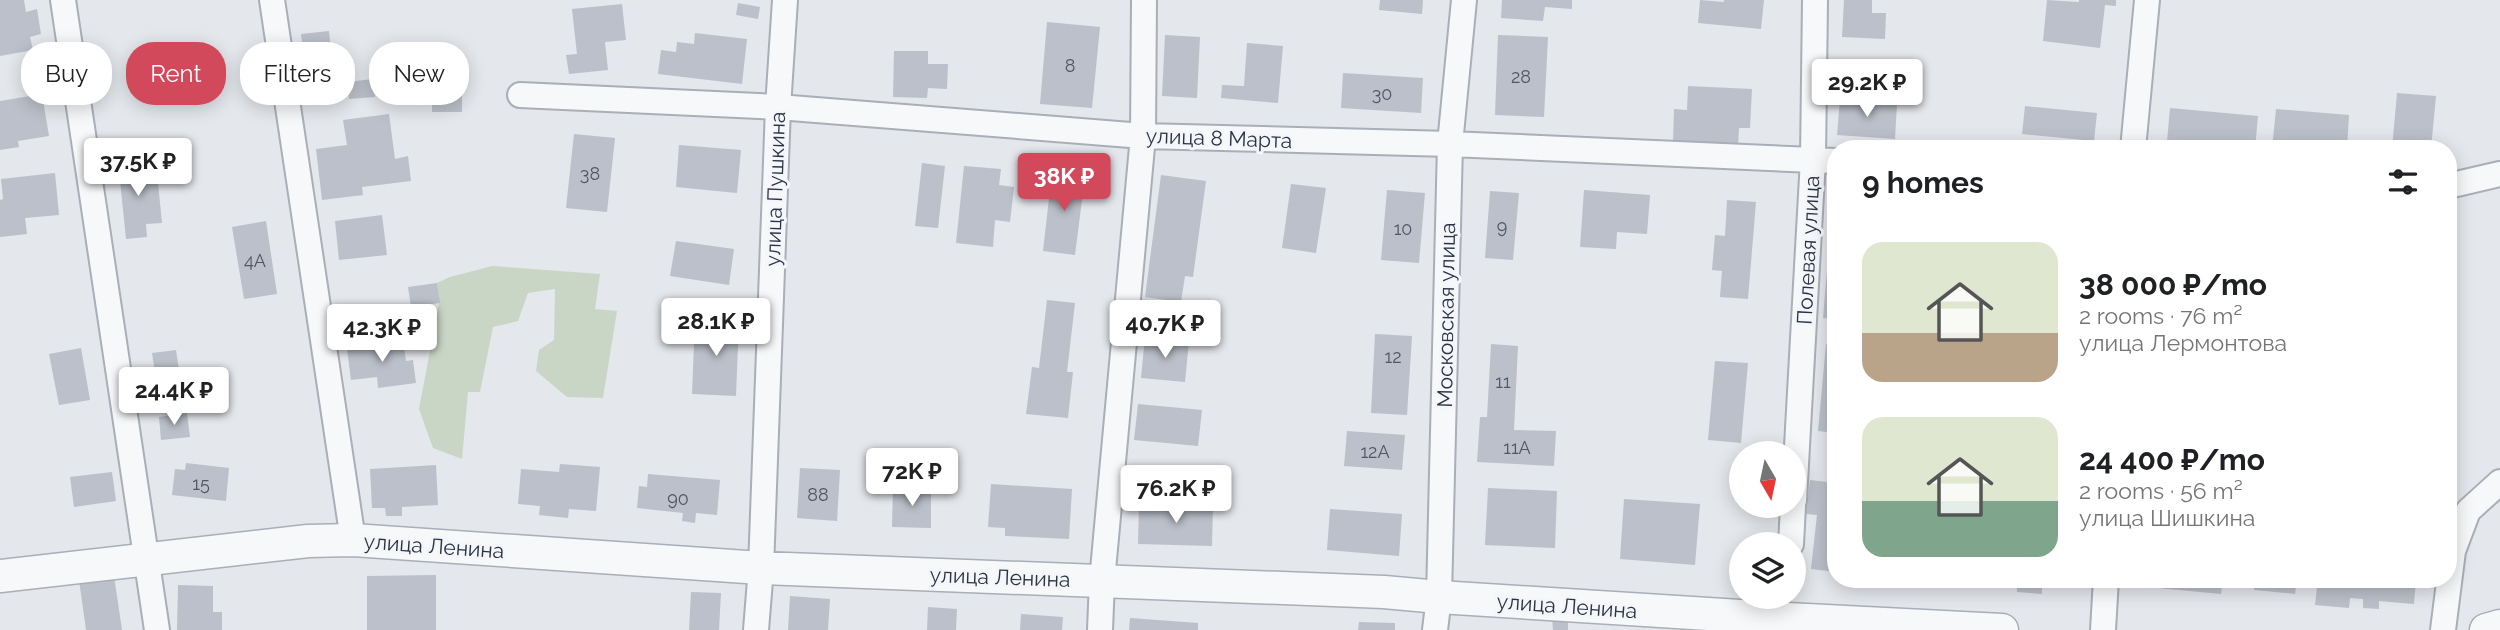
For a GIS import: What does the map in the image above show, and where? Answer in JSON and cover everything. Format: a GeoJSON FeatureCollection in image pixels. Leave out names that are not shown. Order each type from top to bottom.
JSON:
{"type":"FeatureCollection","features":[{"type":"Feature","properties":{"kind":"street"},"geometry":{"type":"LineString","coordinates":[[63,0],[157,630]]}},
{"type":"Feature","properties":{"kind":"street"},"geometry":{"type":"LineString","coordinates":[[272,0],[353,540]]}},
{"type":"Feature","properties":{"kind":"street","name":"улица Пушкина"},"geometry":{"type":"LineString","coordinates":[[756,630],[761,568],[778,107],[785,0]]}},
{"type":"Feature","properties":{"kind":"street"},"geometry":{"type":"LineString","coordinates":[[1100,630],[1102,581],[1143,136],[1144,0]]}},
{"type":"Feature","properties":{"kind":"street","name":"Московская улица"},"geometry":{"type":"LineString","coordinates":[[1436,630],[1450,144],[1464,0]]}},
{"type":"Feature","properties":{"kind":"street","name":"Полевая улица"},"geometry":{"type":"LineString","coordinates":[[1799,441],[1824,160],[1815,0]]}},
{"type":"Feature","properties":{"kind":"street"},"geometry":{"type":"LineString","coordinates":[[2134,140],[2147,0]]}},
{"type":"Feature","properties":{"kind":"street","name":"улица 8 Марта"},"geometry":{"type":"LineString","coordinates":[[520,95],[778,107],[1143,136],[1450,144],[1824,160]]}},
{"type":"Feature","properties":{"kind":"street"},"geometry":{"type":"LineString","coordinates":[[2457,184],[2500,174]]}},
{"type":"Feature","properties":{"kind":"street"},"geometry":{"type":"LineString","coordinates":[[2457,540],[2468,511],[2500,482]]}},
{"type":"Feature","properties":{"kind":"street","name":"улица Ленина"},"geometry":{"type":"LineString","coordinates":[[0,576],[308,541],[353,540],[761,568],[1384,592],[2002,630]]}},
{"type":"Feature","properties":{"kind":"street"},"geometry":{"type":"LineString","coordinates":[[2103,630],[2105,588]]}},
{"type":"Feature","properties":{"kind":"street"},"geometry":{"type":"LineString","coordinates":[[2443,630],[2448,588]]}},
{"type":"Feature","properties":{"kind":"street"},"geometry":{"type":"LineString","coordinates":[[2486,630],[2500,626]]}},
{"type":"Feature","properties":{"kind":"green space"},"geometry":{"type":"Polygon","coordinates":[[[492,266],[600,274],[595,309],[617,311],[603,398],[567,397],[536,371],[539,350],[554,340],[555,289],[528,293],[518,321],[493,327],[480,392],[468,392],[462,459],[433,448],[419,409],[439,303],[437,283],[492,266]]]}},
{"type":"Feature","properties":{"kind":"building"},"geometry":{"type":"Polygon","coordinates":[[[0,0],[24,0],[26,12],[37,9],[41,34],[30,37],[31,42],[21,42],[21,52],[0,56],[0,0]]]}},
{"type":"Feature","properties":{"kind":"building"},"geometry":{"type":"Polygon","coordinates":[[[1380,0],[1423,0],[1422,14],[1379,10],[1380,0]]]}},
{"type":"Feature","properties":{"kind":"building"},"geometry":{"type":"Polygon","coordinates":[[[1502,0],[1572,0],[1572,9],[1545,7],[1543,21],[1501,18],[1502,0]]]}},
{"type":"Feature","properties":{"kind":"building"},"geometry":{"type":"Polygon","coordinates":[[[1700,0],[1764,0],[1761,29],[1698,23],[1700,0]]]}},
{"type":"Feature","properties":{"kind":"building"},"geometry":{"type":"Polygon","coordinates":[[[1844,0],[1872,0],[1872,13],[1886,13],[1885,39],[1842,37],[1844,0]]]}},
{"type":"Feature","properties":{"kind":"building"},"geometry":{"type":"Polygon","coordinates":[[[2047,0],[2116,0],[2116,6],[2105,5],[2100,48],[2043,41],[2047,0]]]}},
{"type":"Feature","properties":{"kind":"building"},"geometry":{"type":"Polygon","coordinates":[[[738,3],[760,7],[758,19],[736,15],[738,3]]]}},
{"type":"Feature","properties":{"kind":"building"},"geometry":{"type":"Polygon","coordinates":[[[622,4],[626,40],[605,42],[608,70],[569,74],[566,55],[577,54],[572,9],[622,4]]]}},
{"type":"Feature","properties":{"kind":"building"},"geometry":{"type":"Polygon","coordinates":[[[1047,22],[1100,27],[1092,108],[1040,104],[1047,22]]]}},
{"type":"Feature","properties":{"kind":"building"},"geometry":{"type":"Polygon","coordinates":[[[329,31],[330,42],[302,42],[301,34],[329,31]]]}},
{"type":"Feature","properties":{"kind":"building"},"geometry":{"type":"Polygon","coordinates":[[[695,33],[747,39],[742,84],[658,74],[661,50],[676,52],[677,42],[694,44],[695,33]]]}},
{"type":"Feature","properties":{"kind":"building"},"geometry":{"type":"Polygon","coordinates":[[[1165,35],[1200,37],[1197,98],[1162,96],[1165,35]]]}},
{"type":"Feature","properties":{"kind":"building"},"geometry":{"type":"Polygon","coordinates":[[[1498,35],[1548,37],[1544,117],[1495,115],[1498,35]]]}},
{"type":"Feature","properties":{"kind":"building"},"geometry":{"type":"Polygon","coordinates":[[[1247,43],[1283,46],[1278,103],[1221,98],[1222,85],[1244,86],[1247,43]]]}},
{"type":"Feature","properties":{"kind":"building"},"geometry":{"type":"Polygon","coordinates":[[[894,51],[928,51],[928,64],[948,64],[947,89],[928,88],[927,98],[893,97],[894,51]]]}},
{"type":"Feature","properties":{"kind":"building"},"geometry":{"type":"Polygon","coordinates":[[[1343,73],[1423,78],[1421,113],[1341,108],[1343,73]]]}},
{"type":"Feature","properties":{"kind":"building"},"geometry":{"type":"Polygon","coordinates":[[[369,79],[369,97],[355,99],[355,81],[369,79]]]}},
{"type":"Feature","properties":{"kind":"building"},"geometry":{"type":"Polygon","coordinates":[[[1688,86],[1752,89],[1750,128],[1739,128],[1738,146],[1673,143],[1674,109],[1687,110],[1688,86]]]}},
{"type":"Feature","properties":{"kind":"building"},"geometry":{"type":"Polygon","coordinates":[[[2397,93],[2436,96],[2432,140],[2393,140],[2397,93]]]}},
{"type":"Feature","properties":{"kind":"building"},"geometry":{"type":"Polygon","coordinates":[[[21,98],[21,105],[44,105],[49,136],[18,141],[19,147],[0,150],[0,101],[21,98]]]}},
{"type":"Feature","properties":{"kind":"building"},"geometry":{"type":"Polygon","coordinates":[[[1840,99],[1897,104],[1895,139],[1837,135],[1840,99]]]}},
{"type":"Feature","properties":{"kind":"building"},"geometry":{"type":"Polygon","coordinates":[[[432,105],[462,105],[462,112],[432,112],[432,105]]]}},
{"type":"Feature","properties":{"kind":"building"},"geometry":{"type":"Polygon","coordinates":[[[2025,106],[2097,113],[2094,140],[2022,134],[2025,106]]]}},
{"type":"Feature","properties":{"kind":"building"},"geometry":{"type":"Polygon","coordinates":[[[2170,108],[2258,116],[2256,140],[2167,140],[2170,108]]]}},
{"type":"Feature","properties":{"kind":"building"},"geometry":{"type":"Polygon","coordinates":[[[2276,109],[2349,115],[2348,140],[2273,140],[2276,109]]]}},
{"type":"Feature","properties":{"kind":"building"},"geometry":{"type":"Polygon","coordinates":[[[389,114],[395,159],[408,156],[411,181],[362,187],[363,195],[322,200],[316,149],[347,145],[343,120],[389,114]]]}},
{"type":"Feature","properties":{"kind":"building"},"geometry":{"type":"Polygon","coordinates":[[[574,134],[615,138],[607,212],[566,208],[574,134]]]}},
{"type":"Feature","properties":{"kind":"building"},"geometry":{"type":"Polygon","coordinates":[[[679,145],[741,150],[737,193],[676,187],[679,145]]]}},
{"type":"Feature","properties":{"kind":"building"},"geometry":{"type":"Polygon","coordinates":[[[145,158],[148,183],[158,183],[162,223],[146,224],[147,237],[126,239],[118,161],[145,158]]]}},
{"type":"Feature","properties":{"kind":"building"},"geometry":{"type":"Polygon","coordinates":[[[922,163],[945,166],[938,228],[915,226],[922,163]]]}},
{"type":"Feature","properties":{"kind":"building"},"geometry":{"type":"Polygon","coordinates":[[[964,166],[1001,169],[999,185],[1014,187],[1010,222],[995,220],[993,247],[956,243],[964,166]]]}},
{"type":"Feature","properties":{"kind":"building"},"geometry":{"type":"Polygon","coordinates":[[[1052,172],[1085,176],[1075,255],[1043,251],[1052,172]]]}},
{"type":"Feature","properties":{"kind":"building"},"geometry":{"type":"Polygon","coordinates":[[[55,173],[59,215],[25,218],[27,234],[0,237],[0,200],[3,199],[1,179],[55,173]]]}},
{"type":"Feature","properties":{"kind":"building"},"geometry":{"type":"Polygon","coordinates":[[[1161,175],[1206,181],[1193,277],[1185,276],[1181,302],[1145,297],[1161,175]]]}},
{"type":"Feature","properties":{"kind":"building"},"geometry":{"type":"Polygon","coordinates":[[[1291,184],[1326,188],[1316,253],[1282,248],[1291,184]]]}},
{"type":"Feature","properties":{"kind":"building"},"geometry":{"type":"Polygon","coordinates":[[[1387,190],[1425,193],[1419,263],[1381,260],[1387,190]]]}},
{"type":"Feature","properties":{"kind":"building"},"geometry":{"type":"Polygon","coordinates":[[[1584,190],[1650,195],[1647,234],[1617,232],[1616,249],[1580,247],[1584,190]]]}},
{"type":"Feature","properties":{"kind":"building"},"geometry":{"type":"Polygon","coordinates":[[[1490,191],[1519,193],[1513,260],[1485,258],[1490,191]]]}},
{"type":"Feature","properties":{"kind":"building"},"geometry":{"type":"Polygon","coordinates":[[[1727,200],[1756,202],[1748,299],[1720,297],[1722,271],[1712,270],[1715,235],[1725,236],[1727,200]]]}},
{"type":"Feature","properties":{"kind":"building"},"geometry":{"type":"Polygon","coordinates":[[[382,215],[387,255],[339,260],[335,221],[382,215]]]}},
{"type":"Feature","properties":{"kind":"building"},"geometry":{"type":"Polygon","coordinates":[[[266,221],[277,294],[244,299],[232,227],[266,221]]]}},
{"type":"Feature","properties":{"kind":"building"},"geometry":{"type":"Polygon","coordinates":[[[676,241],[734,249],[729,285],[670,276],[676,241]]]}},
{"type":"Feature","properties":{"kind":"building"},"geometry":{"type":"Polygon","coordinates":[[[1827,270],[1827,318],[1823,318],[1827,270]]]}},
{"type":"Feature","properties":{"kind":"building"},"geometry":{"type":"Polygon","coordinates":[[[437,283],[440,303],[411,307],[408,287],[437,283]]]}},
{"type":"Feature","properties":{"kind":"building"},"geometry":{"type":"Polygon","coordinates":[[[1047,300],[1075,303],[1067,372],[1073,372],[1068,418],[1026,414],[1032,367],[1039,368],[1047,300]]]}},
{"type":"Feature","properties":{"kind":"building"},"geometry":{"type":"Polygon","coordinates":[[[695,320],[739,321],[736,396],[692,394],[695,320]]]}},
{"type":"Feature","properties":{"kind":"building"},"geometry":{"type":"Polygon","coordinates":[[[1375,334],[1412,336],[1407,415],[1371,413],[1375,334]]]}},
{"type":"Feature","properties":{"kind":"building"},"geometry":{"type":"Polygon","coordinates":[[[1145,337],[1189,341],[1185,382],[1141,378],[1145,337]]]}},
{"type":"Feature","properties":{"kind":"building"},"geometry":{"type":"Polygon","coordinates":[[[403,341],[406,361],[413,360],[416,383],[378,388],[377,377],[351,380],[347,349],[403,341]]]}},
{"type":"Feature","properties":{"kind":"building"},"geometry":{"type":"Polygon","coordinates":[[[1491,344],[1518,346],[1514,430],[1556,431],[1554,466],[1477,462],[1480,417],[1487,417],[1491,344]]]}},
{"type":"Feature","properties":{"kind":"building"},"geometry":{"type":"Polygon","coordinates":[[[1826,344],[1827,432],[1818,431],[1826,344]]]}},
{"type":"Feature","properties":{"kind":"building"},"geometry":{"type":"Polygon","coordinates":[[[81,348],[90,400],[59,405],[49,354],[81,348]]]}},
{"type":"Feature","properties":{"kind":"building"},"geometry":{"type":"Polygon","coordinates":[[[176,350],[180,377],[156,380],[152,353],[176,350]]]}},
{"type":"Feature","properties":{"kind":"building"},"geometry":{"type":"Polygon","coordinates":[[[1715,361],[1748,363],[1741,441],[1708,440],[1715,361]]]}},
{"type":"Feature","properties":{"kind":"building"},"geometry":{"type":"Polygon","coordinates":[[[1138,404],[1202,410],[1198,446],[1134,440],[1138,404]]]}},
{"type":"Feature","properties":{"kind":"building"},"geometry":{"type":"Polygon","coordinates":[[[187,413],[190,437],[161,440],[159,417],[187,413]]]}},
{"type":"Feature","properties":{"kind":"building"},"geometry":{"type":"Polygon","coordinates":[[[1347,431],[1405,435],[1402,470],[1344,466],[1347,431]]]}},
{"type":"Feature","properties":{"kind":"building"},"geometry":{"type":"Polygon","coordinates":[[[186,463],[229,468],[226,501],[172,495],[175,469],[185,470],[186,463]]]}},
{"type":"Feature","properties":{"kind":"building"},"geometry":{"type":"Polygon","coordinates":[[[560,464],[600,467],[596,511],[569,509],[568,518],[539,515],[540,506],[518,504],[521,469],[559,472],[560,464]]]}},
{"type":"Feature","properties":{"kind":"building"},"geometry":{"type":"Polygon","coordinates":[[[436,465],[438,505],[402,507],[402,516],[386,516],[385,508],[372,508],[370,469],[436,465]]]}},
{"type":"Feature","properties":{"kind":"building"},"geometry":{"type":"Polygon","coordinates":[[[800,468],[840,470],[837,521],[797,518],[800,468]]]}},
{"type":"Feature","properties":{"kind":"building"},"geometry":{"type":"Polygon","coordinates":[[[112,472],[116,501],[74,507],[70,477],[112,472]]]}},
{"type":"Feature","properties":{"kind":"building"},"geometry":{"type":"Polygon","coordinates":[[[648,474],[720,480],[717,515],[696,513],[695,523],[682,521],[683,513],[637,508],[639,486],[647,487],[648,474]]]}},
{"type":"Feature","properties":{"kind":"building"},"geometry":{"type":"Polygon","coordinates":[[[1810,480],[1827,482],[1827,571],[1811,569],[1817,515],[1806,514],[1810,480]]]}},
{"type":"Feature","properties":{"kind":"building"},"geometry":{"type":"Polygon","coordinates":[[[991,484],[1072,489],[1069,539],[1005,536],[1005,528],[988,527],[991,484]]]}},
{"type":"Feature","properties":{"kind":"building"},"geometry":{"type":"Polygon","coordinates":[[[893,487],[931,488],[931,528],[892,527],[893,487]]]}},
{"type":"Feature","properties":{"kind":"building"},"geometry":{"type":"Polygon","coordinates":[[[1488,488],[1557,491],[1555,548],[1485,545],[1488,488]]]}},
{"type":"Feature","properties":{"kind":"building"},"geometry":{"type":"Polygon","coordinates":[[[1624,499],[1700,504],[1695,565],[1620,559],[1624,499]]]}},
{"type":"Feature","properties":{"kind":"building"},"geometry":{"type":"Polygon","coordinates":[[[1139,504],[1213,506],[1212,546],[1138,544],[1139,504]]]}},
{"type":"Feature","properties":{"kind":"building"},"geometry":{"type":"Polygon","coordinates":[[[1330,509],[1402,514],[1399,556],[1327,550],[1330,509]]]}},
{"type":"Feature","properties":{"kind":"building"},"geometry":{"type":"Polygon","coordinates":[[[436,575],[436,630],[367,630],[367,576],[436,575]]]}},
{"type":"Feature","properties":{"kind":"building"},"geometry":{"type":"Polygon","coordinates":[[[114,576],[122,630],[86,630],[79,580],[114,576]]]}},
{"type":"Feature","properties":{"kind":"building"},"geometry":{"type":"Polygon","coordinates":[[[178,585],[213,586],[213,612],[222,612],[222,630],[177,630],[178,585]]]}},
{"type":"Feature","properties":{"kind":"building"},"geometry":{"type":"Polygon","coordinates":[[[2017,588],[2042,588],[2042,594],[2017,592],[2017,588]]]}},
{"type":"Feature","properties":{"kind":"building"},"geometry":{"type":"Polygon","coordinates":[[[2158,588],[2222,588],[2221,594],[2158,588]]]}},
{"type":"Feature","properties":{"kind":"building"},"geometry":{"type":"Polygon","coordinates":[[[2254,588],[2296,588],[2295,594],[2254,588]]]}},
{"type":"Feature","properties":{"kind":"building"},"geometry":{"type":"Polygon","coordinates":[[[2317,588],[2415,588],[2414,604],[2379,601],[2379,609],[2363,608],[2363,599],[2350,598],[2349,608],[2315,605],[2317,588]]]}},
{"type":"Feature","properties":{"kind":"building"},"geometry":{"type":"Polygon","coordinates":[[[691,592],[721,593],[719,630],[689,630],[691,592]]]}},
{"type":"Feature","properties":{"kind":"building"},"geometry":{"type":"Polygon","coordinates":[[[790,596],[830,599],[828,630],[788,630],[790,596]]]}},
{"type":"Feature","properties":{"kind":"building"},"geometry":{"type":"Polygon","coordinates":[[[928,607],[957,609],[956,630],[927,630],[928,607]]]}},
{"type":"Feature","properties":{"kind":"building"},"geometry":{"type":"Polygon","coordinates":[[[1021,614],[1063,617],[1062,630],[1020,630],[1021,614]]]}},
{"type":"Feature","properties":{"kind":"building"},"geometry":{"type":"Polygon","coordinates":[[[1568,617],[1568,630],[1553,630],[1552,618],[1568,617]]]}},
{"type":"Feature","properties":{"kind":"building"},"geometry":{"type":"Polygon","coordinates":[[[1130,618],[1198,623],[1198,630],[1129,630],[1130,618]]]}},
{"type":"Feature","properties":{"kind":"building"},"geometry":{"type":"Polygon","coordinates":[[[1359,622],[1395,623],[1395,630],[1358,630],[1359,622]]]}}]}
